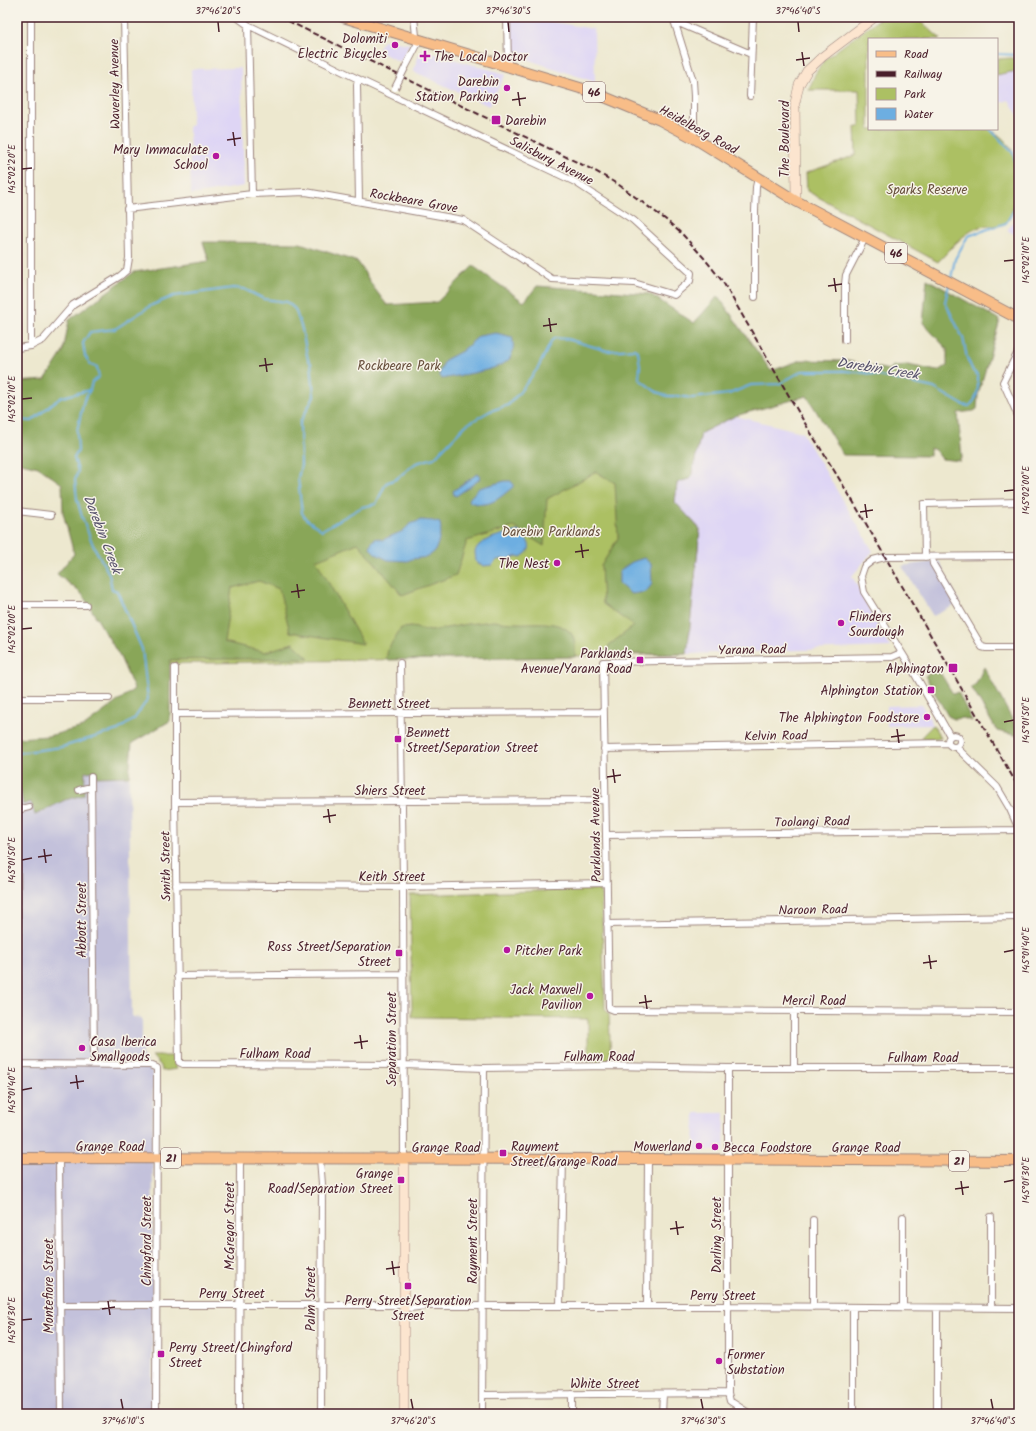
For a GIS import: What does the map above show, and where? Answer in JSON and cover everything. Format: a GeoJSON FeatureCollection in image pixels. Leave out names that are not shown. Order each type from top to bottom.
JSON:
{"type":"FeatureCollection","features":[{"type":"Feature","properties":{"kind":"main road","name":"Heidelberg Road"},"geometry":{"type":"LineString","coordinates":[[343,17],[590,91],[660,120],[694,138],[796,201],[1019,319]]}},
{"type":"Feature","properties":{"kind":"main road","name":"Grange Road"},"geometry":{"type":"LineString","coordinates":[[17,1158],[1019,1161]]}},
{"type":"Feature","properties":{"kind":"street"},"geometry":{"type":"LineString","coordinates":[[17,348],[31,346],[31,17]]}},
{"type":"Feature","properties":{"kind":"street","name":"Waverley Avenue"},"geometry":{"type":"LineString","coordinates":[[31,346],[43,340],[73,305],[120,276],[127,270],[129,258],[124,17]]}},
{"type":"Feature","properties":{"kind":"street","name":"Salisbury Avenue"},"geometry":{"type":"LineString","coordinates":[[237,17],[248,25],[358,79],[394,91],[575,182],[632,220],[690,273]]}},
{"type":"Feature","properties":{"kind":"street"},"geometry":{"type":"LineString","coordinates":[[394,91],[416,45],[414,17]]}},
{"type":"Feature","properties":{"kind":"street"},"geometry":{"type":"LineString","coordinates":[[508,17],[508,66]]}},
{"type":"Feature","properties":{"kind":"street"},"geometry":{"type":"LineString","coordinates":[[750,96],[754,17]]}},
{"type":"Feature","properties":{"kind":"street","name":"The Boulevard"},"geometry":{"type":"LineString","coordinates":[[796,201],[795,103],[798,85],[806,71],[875,17]]}},
{"type":"Feature","properties":{"kind":"street"},"geometry":{"type":"LineString","coordinates":[[674,19],[751,54]]}},
{"type":"Feature","properties":{"kind":"street"},"geometry":{"type":"LineString","coordinates":[[674,19],[693,81],[694,138]]}},
{"type":"Feature","properties":{"kind":"street"},"geometry":{"type":"LineString","coordinates":[[248,25],[252,194]]}},
{"type":"Feature","properties":{"kind":"street"},"geometry":{"type":"LineString","coordinates":[[358,79],[359,201]]}},
{"type":"Feature","properties":{"kind":"street"},"geometry":{"type":"LineString","coordinates":[[755,297],[755,211],[758,178]]}},
{"type":"Feature","properties":{"kind":"street","name":"Rockbeare Grove"},"geometry":{"type":"LineString","coordinates":[[127,209],[252,194],[301,192],[463,220],[552,279],[634,284],[674,294],[690,281],[690,273]]}},
{"type":"Feature","properties":{"kind":"street"},"geometry":{"type":"LineString","coordinates":[[845,340],[846,275],[865,238]]}},
{"type":"Feature","properties":{"kind":"street"},"geometry":{"type":"LineString","coordinates":[[1019,350],[1003,382],[1019,418]]}},
{"type":"Feature","properties":{"kind":"street"},"geometry":{"type":"LineString","coordinates":[[1019,502],[924,504],[929,557],[982,647],[1019,648]]}},
{"type":"Feature","properties":{"kind":"street"},"geometry":{"type":"LineString","coordinates":[[17,512],[51,515]]}},
{"type":"Feature","properties":{"kind":"street"},"geometry":{"type":"LineString","coordinates":[[1019,556],[885,557],[873,560],[864,567],[862,573],[864,592],[912,669],[950,736],[948,743],[951,747],[956,747],[997,787],[1010,809],[1019,830]]}},
{"type":"Feature","properties":{"kind":"street"},"geometry":{"type":"LineString","coordinates":[[17,605],[86,605]]}},
{"type":"Feature","properties":{"kind":"street","name":"Yarana Road"},"geometry":{"type":"LineString","coordinates":[[603,662],[892,657],[901,653]]}},
{"type":"Feature","properties":{"kind":"street","name":"Parklands Avenue"},"geometry":{"type":"LineString","coordinates":[[603,662],[607,924],[610,1008]]}},
{"type":"Feature","properties":{"kind":"street","name":"Separation Street"},"geometry":{"type":"LineString","coordinates":[[400,663],[404,974],[404,1414]]}},
{"type":"Feature","properties":{"kind":"street","name":"Smith Street"},"geometry":{"type":"LineString","coordinates":[[175,668],[175,802],[179,1062]]}},
{"type":"Feature","properties":{"kind":"street"},"geometry":{"type":"LineString","coordinates":[[17,698],[109,698]]}},
{"type":"Feature","properties":{"kind":"street","name":"Bennett Street"},"geometry":{"type":"LineString","coordinates":[[175,714],[604,712]]}},
{"type":"Feature","properties":{"kind":"street"},"geometry":{"type":"LineString","coordinates":[[950,736],[956,736],[959,738],[960,742],[956,747]]}},
{"type":"Feature","properties":{"kind":"street","name":"Kelvin Road"},"geometry":{"type":"LineString","coordinates":[[604,749],[948,743]]}},
{"type":"Feature","properties":{"kind":"street","name":"Abbott Street"},"geometry":{"type":"LineString","coordinates":[[91,777],[94,1064]]}},
{"type":"Feature","properties":{"kind":"street"},"geometry":{"type":"LineString","coordinates":[[79,790],[91,787]]}},
{"type":"Feature","properties":{"kind":"street","name":"Shiers Street"},"geometry":{"type":"LineString","coordinates":[[175,802],[605,800]]}},
{"type":"Feature","properties":{"kind":"street"},"geometry":{"type":"LineString","coordinates":[[29,807],[17,810],[18,1064],[94,1064]]}},
{"type":"Feature","properties":{"kind":"street","name":"Toolangi Road"},"geometry":{"type":"LineString","coordinates":[[606,835],[1019,830]]}},
{"type":"Feature","properties":{"kind":"street","name":"Keith Street"},"geometry":{"type":"LineString","coordinates":[[176,885],[403,887],[607,883]]}},
{"type":"Feature","properties":{"kind":"street","name":"Naroon Road"},"geometry":{"type":"LineString","coordinates":[[607,924],[1019,917]]}},
{"type":"Feature","properties":{"kind":"street"},"geometry":{"type":"LineString","coordinates":[[177,976],[404,974]]}},
{"type":"Feature","properties":{"kind":"street","name":"Mercil Road"},"geometry":{"type":"LineString","coordinates":[[610,1008],[614,1010],[1019,1012]]}},
{"type":"Feature","properties":{"kind":"street"},"geometry":{"type":"LineString","coordinates":[[794,1011],[794,1068]]}},
{"type":"Feature","properties":{"kind":"street","name":"Fulham Road"},"geometry":{"type":"LineString","coordinates":[[179,1062],[183,1064],[404,1065],[484,1068],[607,1066],[728,1068],[1019,1068]]}},
{"type":"Feature","properties":{"kind":"street","name":"Chingford Street"},"geometry":{"type":"LineString","coordinates":[[94,1064],[150,1065],[157,1068],[156,1414]]}},
{"type":"Feature","properties":{"kind":"street","name":"Rayment Street"},"geometry":{"type":"LineString","coordinates":[[482,1414],[484,1068]]}},
{"type":"Feature","properties":{"kind":"street","name":"Darling Street"},"geometry":{"type":"LineString","coordinates":[[728,1068],[728,1393]]}},
{"type":"Feature","properties":{"kind":"street","name":"Montefiore Street"},"geometry":{"type":"LineString","coordinates":[[59,1158],[60,1414]]}},
{"type":"Feature","properties":{"kind":"street","name":"McGregor Street"},"geometry":{"type":"LineString","coordinates":[[239,1414],[240,1158]]}},
{"type":"Feature","properties":{"kind":"street","name":"Palm Street"},"geometry":{"type":"LineString","coordinates":[[321,1414],[322,1159]]}},
{"type":"Feature","properties":{"kind":"street"},"geometry":{"type":"LineString","coordinates":[[647,1306],[648,1159]]}},
{"type":"Feature","properties":{"kind":"street"},"geometry":{"type":"LineString","coordinates":[[560,1306],[563,1160]]}},
{"type":"Feature","properties":{"kind":"street"},"geometry":{"type":"LineString","coordinates":[[991,1216],[991,1308]]}},
{"type":"Feature","properties":{"kind":"street"},"geometry":{"type":"LineString","coordinates":[[903,1217],[903,1307]]}},
{"type":"Feature","properties":{"kind":"street"},"geometry":{"type":"LineString","coordinates":[[813,1220],[813,1306]]}},
{"type":"Feature","properties":{"kind":"street","name":"Perry Street"},"geometry":{"type":"LineString","coordinates":[[59,1305],[239,1304],[1019,1308]]}},
{"type":"Feature","properties":{"kind":"street"},"geometry":{"type":"LineString","coordinates":[[853,1307],[853,1414]]}},
{"type":"Feature","properties":{"kind":"street"},"geometry":{"type":"LineString","coordinates":[[937,1308],[937,1414]]}},
{"type":"Feature","properties":{"kind":"street"},"geometry":{"type":"LineString","coordinates":[[728,1393],[730,1401],[750,1414]]}},
{"type":"Feature","properties":{"kind":"street","name":"White Street"},"geometry":{"type":"LineString","coordinates":[[482,1395],[728,1393]]}},
{"type":"Feature","properties":{"kind":"street"},"geometry":{"type":"LineString","coordinates":[[572,1394],[572,1414]]}},
{"type":"Feature","properties":{"kind":"street"},"geometry":{"type":"LineString","coordinates":[[662,1414],[663,1394]]}},
{"type":"Feature","properties":{"kind":"shaded area"},"geometry":{"type":"Polygon","coordinates":[[[510,17],[523,17],[594,29],[595,82],[511,54],[510,17]]]}},
{"type":"Feature","properties":{"kind":"shaded area"},"geometry":{"type":"Polygon","coordinates":[[[383,40],[410,44],[400,62],[378,51],[383,40]]]}},
{"type":"Feature","properties":{"kind":"shaded area"},"geometry":{"type":"Polygon","coordinates":[[[421,50],[506,74],[489,106],[413,71],[421,50]]]}},
{"type":"Feature","properties":{"kind":"shaded area","name":"Mary Immaculate School"},"geometry":{"type":"Polygon","coordinates":[[[241,68],[244,186],[191,195],[189,126],[192,125],[191,69],[241,68]]]}},
{"type":"Feature","properties":{"kind":"shaded area"},"geometry":{"type":"Polygon","coordinates":[[[1019,72],[1019,117],[1009,100],[998,104],[998,75],[1019,72]]]}},
{"type":"Feature","properties":{"kind":"shaded area"},"geometry":{"type":"Polygon","coordinates":[[[1019,205],[1019,237],[1007,230],[1017,218],[1019,205]]]}},
{"type":"Feature","properties":{"kind":"shaded area"},"geometry":{"type":"Polygon","coordinates":[[[735,416],[802,432],[873,551],[852,576],[890,647],[687,654],[700,529],[675,503],[677,483],[691,478],[701,433],[735,416]]]}},
{"type":"Feature","properties":{"kind":"shaded area"},"geometry":{"type":"Polygon","coordinates":[[[939,561],[960,603],[933,616],[902,566],[939,561]]]}},
{"type":"Feature","properties":{"kind":"shaded area"},"geometry":{"type":"Polygon","coordinates":[[[922,705],[933,725],[887,726],[887,706],[922,705]]]}},
{"type":"Feature","properties":{"kind":"shaded area"},"geometry":{"type":"Polygon","coordinates":[[[96,771],[97,777],[129,776],[132,1017],[142,1018],[142,1055],[153,1074],[152,1414],[17,1414],[17,787],[20,787],[23,805],[31,802],[35,815],[65,800],[84,795],[85,772],[96,771]]]}},
{"type":"Feature","properties":{"kind":"shaded area"},"geometry":{"type":"Polygon","coordinates":[[[695,1113],[725,1113],[724,1151],[694,1150],[695,1113]]]}},
{"type":"Feature","properties":{"kind":"green space","name":"Sparks Reserve"},"geometry":{"type":"Polygon","coordinates":[[[882,17],[915,17],[940,38],[868,38],[868,130],[991,130],[997,134],[1010,147],[1015,160],[1014,204],[1008,221],[1001,225],[981,227],[971,231],[956,243],[938,262],[807,191],[806,173],[856,155],[855,127],[860,127],[859,90],[809,90],[815,74],[825,59],[882,17]]]}},
{"type":"Feature","properties":{"kind":"green space"},"geometry":{"type":"Polygon","coordinates":[[[998,59],[1019,59],[1019,72],[998,75],[998,59]]]}},
{"type":"Feature","properties":{"kind":"green space","name":"Rockbeare Park"},"geometry":{"type":"Polygon","coordinates":[[[203,242],[300,243],[358,262],[374,288],[387,305],[437,302],[473,266],[524,302],[537,286],[650,294],[694,323],[718,296],[771,371],[801,360],[848,361],[889,370],[893,366],[908,365],[937,371],[947,366],[947,349],[923,323],[927,279],[1000,320],[978,395],[977,409],[974,411],[958,413],[962,458],[960,458],[960,461],[942,459],[935,450],[930,448],[930,456],[843,455],[807,396],[735,416],[701,433],[691,478],[677,483],[675,502],[700,529],[687,654],[607,654],[609,645],[634,626],[603,604],[601,566],[618,538],[615,483],[596,472],[547,499],[544,546],[514,527],[467,541],[456,575],[402,595],[358,543],[316,560],[363,644],[290,632],[279,589],[259,581],[232,588],[224,642],[265,652],[293,643],[309,658],[170,660],[170,721],[132,743],[129,776],[96,777],[96,771],[85,772],[84,795],[65,800],[35,815],[31,802],[23,805],[20,787],[17,787],[17,738],[48,736],[83,727],[134,689],[120,657],[82,594],[57,574],[74,554],[63,513],[62,484],[38,467],[17,462],[17,382],[45,380],[63,352],[69,320],[134,272],[209,261],[203,242]]]}},
{"type":"Feature","properties":{"kind":"green space","name":"Darebin Parklands"},"geometry":{"type":"Polygon","coordinates":[[[104,384],[735,416],[701,433],[691,478],[677,483],[675,503],[700,529],[687,654],[153,664],[104,384]]]}},
{"type":"Feature","properties":{"kind":"green space"},"geometry":{"type":"Polygon","coordinates":[[[494,621],[558,625],[572,634],[575,644],[575,657],[386,660],[388,649],[401,628],[412,627],[431,631],[467,624],[494,621]]]}},
{"type":"Feature","properties":{"kind":"green space"},"geometry":{"type":"Polygon","coordinates":[[[984,667],[1019,732],[1019,736],[997,731],[971,687],[976,684],[984,667]]]}},
{"type":"Feature","properties":{"kind":"green space"},"geometry":{"type":"Polygon","coordinates":[[[938,669],[953,694],[958,692],[972,721],[963,718],[954,719],[948,716],[925,676],[938,669]]]}},
{"type":"Feature","properties":{"kind":"green space"},"geometry":{"type":"Polygon","coordinates":[[[933,725],[941,738],[920,738],[933,725]]]}},
{"type":"Feature","properties":{"kind":"green space","name":"Pitcher Park"},"geometry":{"type":"Polygon","coordinates":[[[601,889],[605,1009],[609,1014],[611,1063],[588,1063],[588,1019],[412,1017],[410,895],[601,889]]]}},
{"type":"Feature","properties":{"kind":"green space"},"geometry":{"type":"Polygon","coordinates":[[[152,1056],[173,1056],[173,1062],[177,1069],[162,1071],[161,1066],[152,1056]]]}},
{"type":"Feature","properties":{"kind":"water"},"geometry":{"type":"Polygon","coordinates":[[[496,333],[512,337],[513,345],[510,358],[498,366],[489,369],[442,379],[439,374],[445,360],[462,351],[479,336],[496,333]]]}},
{"type":"Feature","properties":{"kind":"water"},"geometry":{"type":"Polygon","coordinates":[[[477,474],[480,475],[479,480],[456,496],[454,495],[453,491],[477,474]]]}},
{"type":"Feature","properties":{"kind":"water"},"geometry":{"type":"Polygon","coordinates":[[[505,481],[511,481],[513,487],[494,501],[483,504],[470,502],[469,499],[479,488],[505,481]]]}},
{"type":"Feature","properties":{"kind":"water"},"geometry":{"type":"Polygon","coordinates":[[[421,520],[440,523],[441,529],[438,543],[435,551],[428,557],[407,561],[388,560],[376,554],[370,548],[372,541],[377,538],[382,540],[403,531],[410,524],[421,520]]]}},
{"type":"Feature","properties":{"kind":"water"},"geometry":{"type":"Polygon","coordinates":[[[518,531],[525,537],[529,544],[529,550],[526,554],[521,557],[517,556],[507,560],[497,560],[492,565],[484,566],[476,562],[475,552],[481,543],[493,537],[518,531]]]}},
{"type":"Feature","properties":{"kind":"water"},"geometry":{"type":"Polygon","coordinates":[[[644,558],[651,564],[652,584],[646,592],[631,594],[619,584],[619,571],[632,562],[644,558]]]}},
{"type":"Feature","properties":{"kind":"waterway","name":"Darebin Creek"},"geometry":{"type":"LineString","coordinates":[[998,54],[1019,55]]}},
{"type":"Feature","properties":{"kind":"waterway","name":"Darebin Creek"},"geometry":{"type":"LineString","coordinates":[[951,278],[955,259],[968,236],[1006,223],[1014,210],[1017,198],[1018,172],[1013,153],[991,130]]}},
{"type":"Feature","properties":{"kind":"waterway","name":"Darebin Creek"},"geometry":{"type":"LineString","coordinates":[[17,753],[62,747],[118,730],[134,719],[148,699],[142,649],[117,591],[112,589],[109,574],[93,545],[77,499],[75,480],[78,471],[74,458],[78,451],[77,431],[84,400],[90,390],[92,382],[99,377],[97,367],[90,364],[85,356],[83,343],[90,332],[115,329],[152,305],[174,296],[233,288],[244,289],[264,299],[287,302],[295,309],[302,329],[308,360],[311,363],[314,396],[300,423],[301,465],[298,478],[302,513],[306,519],[322,530],[362,507],[376,504],[386,483],[396,479],[416,463],[434,458],[466,425],[490,411],[508,405],[538,368],[552,340],[555,338],[567,339],[608,351],[634,349],[638,351],[640,366],[639,379],[655,391],[667,396],[692,398],[729,394],[751,385],[779,384],[802,371],[846,371],[866,373],[934,388],[963,405],[969,406],[975,400],[978,388],[978,376],[973,371],[967,358],[963,338],[945,302],[949,285]]}},
{"type":"Feature","properties":{"kind":"waterway"},"geometry":{"type":"LineString","coordinates":[[17,420],[32,421],[62,397],[90,390]]}},
{"type":"Feature","properties":{"kind":"railway"},"geometry":{"type":"LineString","coordinates":[[280,17],[595,171],[619,185],[665,219],[683,235],[723,282],[803,420],[854,503],[1019,788]]}},
{"type":"Feature","properties":{"kind":"place","name":"Dolomiti Electric Bicycles"},"geometry":{"type":"Point","coordinates":[395,45]}},
{"type":"Feature","properties":{"kind":"place","name":"The Local Doctor"},"geometry":{"type":"Point","coordinates":[425,56]}},
{"type":"Feature","properties":{"kind":"place","name":"Darebin Station Parking"},"geometry":{"type":"Point","coordinates":[507,88]}},
{"type":"Feature","properties":{"kind":"place","name":"Darebin"},"geometry":{"type":"Point","coordinates":[496,120]}},
{"type":"Feature","properties":{"kind":"place","name":"Mary Immaculate School"},"geometry":{"type":"Point","coordinates":[216,156]}},
{"type":"Feature","properties":{"kind":"place","name":"The Nest"},"geometry":{"type":"Point","coordinates":[557,563]}},
{"type":"Feature","properties":{"kind":"place","name":"Flinders Sourdough"},"geometry":{"type":"Point","coordinates":[841,623]}},
{"type":"Feature","properties":{"kind":"place","name":"Parklands Avenue/Yarana Road"},"geometry":{"type":"Point","coordinates":[640,660]}},
{"type":"Feature","properties":{"kind":"place","name":"Alphington"},"geometry":{"type":"Point","coordinates":[953,668]}},
{"type":"Feature","properties":{"kind":"place","name":"Alphington Station"},"geometry":{"type":"Point","coordinates":[931,690]}},
{"type":"Feature","properties":{"kind":"place","name":"The Alphington Foodstore"},"geometry":{"type":"Point","coordinates":[927,717]}},
{"type":"Feature","properties":{"kind":"place","name":"Bennett Street/Separation Street"},"geometry":{"type":"Point","coordinates":[398,739]}},
{"type":"Feature","properties":{"kind":"place","name":"Pitcher Park"},"geometry":{"type":"Point","coordinates":[507,950]}},
{"type":"Feature","properties":{"kind":"place","name":"Ross Street/Separation Street"},"geometry":{"type":"Point","coordinates":[399,953]}},
{"type":"Feature","properties":{"kind":"place","name":"Jack Maxwell Pavilion"},"geometry":{"type":"Point","coordinates":[590,996]}},
{"type":"Feature","properties":{"kind":"place","name":"Casa Iberica Smallgoods"},"geometry":{"type":"Point","coordinates":[82,1048]}},
{"type":"Feature","properties":{"kind":"place","name":"Mowerland"},"geometry":{"type":"Point","coordinates":[699,1146]}},
{"type":"Feature","properties":{"kind":"place","name":"Becca Foodstore"},"geometry":{"type":"Point","coordinates":[715,1147]}},
{"type":"Feature","properties":{"kind":"place","name":"Rayment Street/Grange Road"},"geometry":{"type":"Point","coordinates":[503,1153]}},
{"type":"Feature","properties":{"kind":"place","name":"Grange Road/Separation Street"},"geometry":{"type":"Point","coordinates":[401,1180]}},
{"type":"Feature","properties":{"kind":"place","name":"Perry Street/Separation Street"},"geometry":{"type":"Point","coordinates":[408,1286]}},
{"type":"Feature","properties":{"kind":"place","name":"Perry Street/Chingford Street"},"geometry":{"type":"Point","coordinates":[161,1354]}},
{"type":"Feature","properties":{"kind":"place","name":"Former Substation"},"geometry":{"type":"Point","coordinates":[719,1361]}}]}
